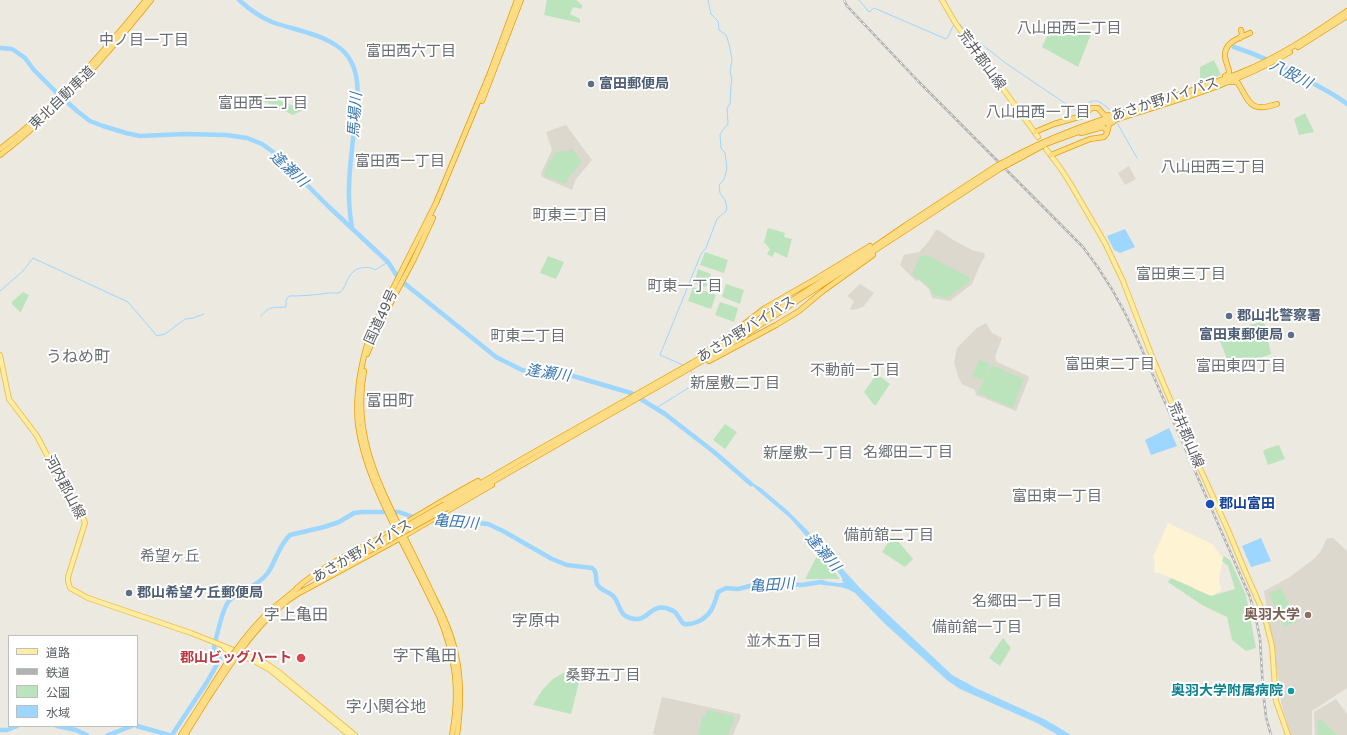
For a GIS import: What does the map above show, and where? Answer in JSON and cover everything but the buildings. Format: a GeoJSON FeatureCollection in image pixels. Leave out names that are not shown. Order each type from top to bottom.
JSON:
{"type":"FeatureCollection","features":[{"type":"Feature","properties":{"kind":"highway","name":"東北自動車道"},"geometry":{"type":"LineString","coordinates":[[71,89],[146,0]]}},
{"type":"Feature","properties":{"kind":"highway","name":"東北自動車道"},"geometry":{"type":"LineString","coordinates":[[0,149],[71,89],[109,50],[151,0]]}},
{"type":"Feature","properties":{"kind":"highway","name":"国道49号"},"geometry":{"type":"LineString","coordinates":[[457,735],[460,697],[459,676],[455,652],[442,614],[397,528],[367,461],[358,426],[358,385],[366,346],[377,320],[396,290],[445,183],[490,73],[517,0]]}},
{"type":"Feature","properties":{"kind":"highway","name":"国道49号"},"geometry":{"type":"LineString","coordinates":[[406,268],[422,242],[447,185],[493,74],[521,0]]}},
{"type":"Feature","properties":{"kind":"highway","name":"あさか野バイパス"},"geometry":{"type":"LineString","coordinates":[[185,735],[237,647],[258,622],[299,590],[366,550],[510,472],[644,392],[691,366],[894,238],[1006,163],[1044,141],[1244,72],[1280,56],[1347,11]]}},
{"type":"Feature","properties":{"kind":"highway","name":"あさか野バイパス"},"geometry":{"type":"LineString","coordinates":[[1006,163],[1062,138],[1238,78],[1280,56],[1347,16]]}},
{"type":"Feature","properties":{"kind":"highway"},"geometry":{"type":"LineString","coordinates":[[1240,30],[1242,34],[1240,38]]}},
{"type":"Feature","properties":{"kind":"highway"},"geometry":{"type":"LineString","coordinates":[[1250,33],[1231,42],[1225,52],[1225,60],[1229,68],[1233,71],[1240,72],[1274,56],[1280,56]]}},
{"type":"Feature","properties":{"kind":"highway"},"geometry":{"type":"LineString","coordinates":[[1241,88],[1242,79],[1276,62],[1280,56]]}},
{"type":"Feature","properties":{"kind":"highway"},"geometry":{"type":"LineString","coordinates":[[1206,86],[1227,76],[1229,68]]}},
{"type":"Feature","properties":{"kind":"highway"},"geometry":{"type":"LineString","coordinates":[[1182,97],[1191,97],[1233,82],[1238,83],[1247,100],[1256,106],[1265,107],[1277,104]]}},
{"type":"Feature","properties":{"kind":"highway","name":"東北自動車道"},"geometry":{"type":"LineString","coordinates":[[0,155],[34,127],[56,103]]}},
{"type":"Feature","properties":{"kind":"highway"},"geometry":{"type":"LineString","coordinates":[[1035,132],[1054,124],[1082,116],[1092,108],[1098,108],[1101,113],[1108,116],[1144,104],[1152,103]]}},
{"type":"Feature","properties":{"kind":"highway"},"geometry":{"type":"LineString","coordinates":[[1079,128],[1099,118],[1101,113]]}},
{"type":"Feature","properties":{"kind":"highway"},"geometry":{"type":"LineString","coordinates":[[1051,155],[1090,139],[1106,136],[1109,124],[1122,119],[1125,116]]}},
{"type":"Feature","properties":{"kind":"highway"},"geometry":{"type":"LineString","coordinates":[[1062,138],[1103,127],[1107,131]]}},
{"type":"Feature","properties":{"kind":"highway","name":"あさか野バイパス"},"geometry":{"type":"LineString","coordinates":[[778,312],[906,225],[1000,167]]}},
{"type":"Feature","properties":{"kind":"highway"},"geometry":{"type":"LineString","coordinates":[[691,366],[764,308],[906,225]]}},
{"type":"Feature","properties":{"kind":"highway"},"geometry":{"type":"LineString","coordinates":[[691,366],[701,365],[799,311],[823,291],[894,238]]}},
{"type":"Feature","properties":{"kind":"highway","name":"あさか野バイパス"},"geometry":{"type":"LineString","coordinates":[[446,506],[524,458],[629,401]]}},
{"type":"Feature","properties":{"kind":"highway"},"geometry":{"type":"LineString","coordinates":[[299,590],[330,565],[461,490],[524,458]]}},
{"type":"Feature","properties":{"kind":"highway"},"geometry":{"type":"LineString","coordinates":[[299,590],[402,537],[479,493],[510,472]]}},
{"type":"Feature","properties":{"kind":"highway","name":"国道49号"},"geometry":{"type":"LineString","coordinates":[[402,537],[439,616],[452,653],[457,689],[452,735]]}},
{"type":"Feature","properties":{"kind":"highway","name":"あさか野バイパス"},"geometry":{"type":"LineString","coordinates":[[180,735],[207,697]]}},
{"type":"Feature","properties":{"kind":"main road","name":"荒井郡山線"},"geometry":{"type":"LineString","coordinates":[[942,0],[976,53],[1038,138]]}},
{"type":"Feature","properties":{"kind":"main road","name":"荒井郡山線"},"geometry":{"type":"LineString","coordinates":[[1046,149],[1070,183],[1108,249],[1124,281],[1153,359],[1189,444],[1232,537],[1265,618],[1272,646],[1276,701],[1288,735]]}},
{"type":"Feature","properties":{"kind":"main road","name":"河内郡山線"},"geometry":{"type":"LineString","coordinates":[[0,355],[9,399],[37,436],[58,476],[78,505],[84,518],[85,523],[68,573],[70,588],[84,597],[211,640],[249,655],[270,666],[355,735]]}},
{"type":"Feature","properties":{"kind":"main road","name":"河内郡山線"},"geometry":{"type":"LineString","coordinates":[[219,644],[230,652],[254,661],[270,670],[349,735]]}},
{"type":"Feature","properties":{"kind":"shaded area"},"geometry":{"type":"Polygon","coordinates":[[[566,125],[592,160],[576,179],[572,190],[542,177],[541,173],[552,150],[546,132],[566,125]]]}},
{"type":"Feature","properties":{"kind":"shaded area"},"geometry":{"type":"Polygon","coordinates":[[[1129,166],[1136,179],[1125,185],[1118,173],[1129,166]]]}},
{"type":"Feature","properties":{"kind":"shaded area"},"geometry":{"type":"Polygon","coordinates":[[[936,230],[972,250],[984,253],[985,256],[972,284],[950,301],[932,298],[929,289],[919,280],[916,281],[900,265],[904,255],[919,252],[936,230]]]}},
{"type":"Feature","properties":{"kind":"shaded area"},"geometry":{"type":"Polygon","coordinates":[[[860,284],[874,293],[863,307],[853,310],[850,309],[854,301],[847,296],[860,284]]]}},
{"type":"Feature","properties":{"kind":"shaded area"},"geometry":{"type":"Polygon","coordinates":[[[986,323],[992,333],[1002,338],[995,357],[997,362],[1028,376],[1029,378],[1016,411],[976,395],[975,390],[962,384],[959,379],[954,363],[957,348],[977,328],[986,323]]]}},
{"type":"Feature","properties":{"kind":"shaded area"},"geometry":{"type":"Polygon","coordinates":[[[1168,523],[1212,544],[1223,558],[1219,580],[1221,590],[1211,597],[1192,589],[1193,587],[1154,572],[1155,562],[1153,557],[1168,523]]]}},
{"type":"Feature","properties":{"kind":"shaded area","name":"奥羽大学"},"geometry":{"type":"Polygon","coordinates":[[[1327,538],[1333,538],[1347,551],[1347,688],[1312,711],[1312,735],[1290,735],[1281,702],[1264,591],[1290,577],[1315,558],[1321,551],[1327,538]]]}},
{"type":"Feature","properties":{"kind":"shaded area"},"geometry":{"type":"Polygon","coordinates":[[[662,697],[740,714],[741,716],[733,735],[653,734],[662,697]]]}},
{"type":"Feature","properties":{"kind":"shaded area"},"geometry":{"type":"Polygon","coordinates":[[[1336,699],[1347,714],[1347,735],[1315,735],[1314,712],[1336,699]]]}},
{"type":"Feature","properties":{"kind":"green space"},"geometry":{"type":"Polygon","coordinates":[[[547,0],[576,0],[583,6],[581,9],[573,7],[570,14],[580,19],[580,23],[544,15],[547,0]]]}},
{"type":"Feature","properties":{"kind":"green space"},"geometry":{"type":"Polygon","coordinates":[[[1055,19],[1091,34],[1078,67],[1042,47],[1055,19]]]}},
{"type":"Feature","properties":{"kind":"green space"},"geometry":{"type":"Polygon","coordinates":[[[1214,60],[1221,75],[1200,82],[1200,67],[1214,60]]]}},
{"type":"Feature","properties":{"kind":"green space"},"geometry":{"type":"Polygon","coordinates":[[[264,94],[303,110],[293,115],[261,100],[264,94]]]}},
{"type":"Feature","properties":{"kind":"green space"},"geometry":{"type":"Polygon","coordinates":[[[1305,113],[1314,132],[1299,135],[1294,119],[1305,113]]]}},
{"type":"Feature","properties":{"kind":"green space"},"geometry":{"type":"Polygon","coordinates":[[[572,149],[582,161],[571,174],[566,184],[545,176],[544,173],[550,160],[556,152],[564,150],[565,152],[572,149]]]}},
{"type":"Feature","properties":{"kind":"green space"},"geometry":{"type":"Polygon","coordinates":[[[768,228],[785,233],[784,237],[792,239],[787,258],[775,252],[772,257],[767,254],[770,249],[764,242],[768,228]]]}},
{"type":"Feature","properties":{"kind":"green space"},"geometry":{"type":"Polygon","coordinates":[[[705,252],[728,260],[724,273],[700,265],[705,252]]]}},
{"type":"Feature","properties":{"kind":"green space"},"geometry":{"type":"Polygon","coordinates":[[[927,255],[970,278],[968,283],[947,298],[933,295],[929,287],[912,274],[920,256],[927,255]]]}},
{"type":"Feature","properties":{"kind":"green space"},"geometry":{"type":"Polygon","coordinates":[[[548,256],[564,262],[556,279],[540,273],[548,256]]]}},
{"type":"Feature","properties":{"kind":"green space"},"geometry":{"type":"Polygon","coordinates":[[[698,269],[711,274],[706,287],[694,283],[698,269]]]}},
{"type":"Feature","properties":{"kind":"green space"},"geometry":{"type":"Polygon","coordinates":[[[726,284],[744,290],[740,304],[722,297],[726,284]]]}},
{"type":"Feature","properties":{"kind":"green space"},"geometry":{"type":"Polygon","coordinates":[[[693,287],[716,295],[711,309],[688,301],[693,287]]]}},
{"type":"Feature","properties":{"kind":"green space"},"geometry":{"type":"Polygon","coordinates":[[[23,292],[29,295],[20,312],[12,304],[12,302],[23,292]]]}},
{"type":"Feature","properties":{"kind":"green space"},"geometry":{"type":"Polygon","coordinates":[[[720,302],[738,308],[734,322],[715,315],[720,302]]]}},
{"type":"Feature","properties":{"kind":"green space"},"geometry":{"type":"Polygon","coordinates":[[[1264,321],[1271,354],[1231,369],[1218,336],[1229,331],[1264,321]]]}},
{"type":"Feature","properties":{"kind":"green space"},"geometry":{"type":"Polygon","coordinates":[[[979,360],[990,364],[983,381],[972,376],[979,360]]]}},
{"type":"Feature","properties":{"kind":"green space"},"geometry":{"type":"Polygon","coordinates":[[[991,365],[1024,379],[1013,408],[978,393],[991,365]]]}},
{"type":"Feature","properties":{"kind":"green space"},"geometry":{"type":"Polygon","coordinates":[[[876,375],[890,384],[876,405],[874,405],[864,392],[876,375]]]}},
{"type":"Feature","properties":{"kind":"green space"},"geometry":{"type":"Polygon","coordinates":[[[725,424],[737,432],[725,449],[713,440],[725,424]]]}},
{"type":"Feature","properties":{"kind":"green space"},"geometry":{"type":"Polygon","coordinates":[[[1279,445],[1285,459],[1268,465],[1263,451],[1279,445]]]}},
{"type":"Feature","properties":{"kind":"green space"},"geometry":{"type":"Polygon","coordinates":[[[893,535],[913,559],[905,567],[882,552],[893,535]]]}},
{"type":"Feature","properties":{"kind":"green space"},"geometry":{"type":"Polygon","coordinates":[[[819,552],[840,579],[805,579],[819,552]]]}},
{"type":"Feature","properties":{"kind":"green space"},"geometry":{"type":"Polygon","coordinates":[[[1224,556],[1230,560],[1246,595],[1256,648],[1246,651],[1232,640],[1227,617],[1202,605],[1168,582],[1171,578],[1211,596],[1235,589],[1228,566],[1222,561],[1224,556]]]}},
{"type":"Feature","properties":{"kind":"green space"},"geometry":{"type":"Polygon","coordinates":[[[1281,588],[1297,622],[1284,627],[1269,593],[1281,588]]]}},
{"type":"Feature","properties":{"kind":"green space"},"geometry":{"type":"Polygon","coordinates":[[[1003,638],[1011,648],[1000,666],[989,658],[1003,638]]]}},
{"type":"Feature","properties":{"kind":"green space"},"geometry":{"type":"Polygon","coordinates":[[[573,667],[580,678],[571,714],[533,705],[542,690],[553,679],[573,667]]]}},
{"type":"Feature","properties":{"kind":"green space"},"geometry":{"type":"Polygon","coordinates":[[[707,710],[733,716],[735,719],[728,735],[698,735],[702,717],[705,717],[707,710]]]}},
{"type":"Feature","properties":{"kind":"green space"},"geometry":{"type":"Polygon","coordinates":[[[1321,719],[1337,735],[1318,735],[1318,721],[1321,719]]]}},
{"type":"Feature","properties":{"kind":"water"},"geometry":{"type":"Polygon","coordinates":[[[1125,229],[1135,247],[1120,253],[1114,250],[1107,236],[1125,229]]]}},
{"type":"Feature","properties":{"kind":"water"},"geometry":{"type":"Polygon","coordinates":[[[1169,428],[1177,446],[1151,455],[1145,440],[1169,428]]]}},
{"type":"Feature","properties":{"kind":"water"},"geometry":{"type":"Polygon","coordinates":[[[747,480],[761,488],[788,511],[860,588],[952,675],[976,688],[1046,720],[1071,735],[1058,735],[1037,723],[960,689],[948,681],[884,623],[855,593],[835,586],[822,585],[818,580],[843,583],[842,578],[790,518],[747,480]]]}},
{"type":"Feature","properties":{"kind":"water"},"geometry":{"type":"Polygon","coordinates":[[[1261,538],[1271,561],[1251,567],[1242,546],[1261,538]]]}},
{"type":"Feature","properties":{"kind":"waterway","name":"馬場川"},"geometry":{"type":"LineString","coordinates":[[239,0],[247,7],[272,22],[314,35],[337,46],[347,55],[354,67],[358,94],[349,178],[349,208],[352,227]]}},
{"type":"Feature","properties":{"kind":"waterway"},"geometry":{"type":"LineString","coordinates":[[683,365],[660,355],[701,254],[706,248],[717,219],[726,211],[727,208],[725,200],[720,193],[719,185],[724,179],[727,169],[725,153],[721,148],[720,135],[728,124],[727,108],[730,104],[732,79],[730,72],[732,59],[726,35],[719,30],[718,21],[711,14],[708,0]]}},
{"type":"Feature","properties":{"kind":"waterway"},"geometry":{"type":"LineString","coordinates":[[859,0],[869,12],[874,8],[946,39],[955,25]]}},
{"type":"Feature","properties":{"kind":"waterway"},"geometry":{"type":"LineString","coordinates":[[958,24],[960,24],[966,32],[1007,64],[1075,110],[1090,102],[1096,101],[1108,108],[1113,115]]}},
{"type":"Feature","properties":{"kind":"waterway","name":"八股川"},"geometry":{"type":"LineString","coordinates":[[1234,47],[1289,70],[1333,94],[1347,104]]}},
{"type":"Feature","properties":{"kind":"waterway","name":"逢瀬川"},"geometry":{"type":"LineString","coordinates":[[0,48],[12,49],[25,58],[34,70],[77,111],[90,121],[103,126],[140,136],[185,134],[226,135],[247,138],[262,144],[276,154],[329,207],[388,262],[399,279],[496,357],[522,370],[573,376],[631,393],[665,414],[714,452],[751,484]]}},
{"type":"Feature","properties":{"kind":"waterway"},"geometry":{"type":"LineString","coordinates":[[1116,121],[1137,158]]}},
{"type":"Feature","properties":{"kind":"waterway"},"geometry":{"type":"LineString","coordinates":[[0,291],[23,271],[33,258],[128,302],[157,336],[165,334],[185,319],[204,314]]}},
{"type":"Feature","properties":{"kind":"waterway"},"geometry":{"type":"LineString","coordinates":[[261,316],[267,310],[275,307],[286,307],[286,300],[289,296],[341,292],[349,277],[355,270],[367,267],[375,270],[388,262]]}},
{"type":"Feature","properties":{"kind":"waterway"},"geometry":{"type":"LineString","coordinates":[[656,408],[698,382],[690,370]]}},
{"type":"Feature","properties":{"kind":"waterway","name":"亀田川"},"geometry":{"type":"LineString","coordinates":[[172,735],[207,682],[220,659],[214,648],[224,609],[233,597],[258,582],[267,574],[283,544],[290,535],[339,522],[354,513],[399,512],[416,518]]}},
{"type":"Feature","properties":{"kind":"waterway","name":"亀田川"},"geometry":{"type":"LineString","coordinates":[[429,520],[488,524],[552,559],[567,565],[592,568],[595,571],[596,582],[599,587],[612,595],[626,617],[636,619],[641,618],[656,609],[666,608],[675,612],[684,624],[690,624],[706,617],[713,606],[718,592],[726,588],[738,589],[758,584],[773,586],[787,584],[802,585],[821,582],[825,583]]}},
{"type":"Feature","properties":{"kind":"waterway","name":"亀田川"},"geometry":{"type":"LineString","coordinates":[[138,726],[169,735]]}},
{"type":"Feature","properties":{"kind":"waterway","name":"亀田川"},"geometry":{"type":"LineString","coordinates":[[0,730],[7,730],[14,727]]}},
{"type":"Feature","properties":{"kind":"waterway","name":"亀田川"},"geometry":{"type":"LineString","coordinates":[[62,727],[76,730],[87,735]]}},
{"type":"Feature","properties":{"kind":"waterway","name":"亀田川"},"geometry":{"type":"LineString","coordinates":[[108,735],[129,727]]}},
{"type":"Feature","properties":{"kind":"railway"},"geometry":{"type":"LineString","coordinates":[[844,0],[847,6],[918,81],[1083,247],[1112,289],[1136,336],[1250,597],[1260,639],[1266,717],[1271,735]]}},
{"type":"Feature","properties":{"kind":"place","name":"富田郵便局"},"geometry":{"type":"Point","coordinates":[591,84]}},
{"type":"Feature","properties":{"kind":"place","name":"郡山北警察署"},"geometry":{"type":"Point","coordinates":[1229,316]}},
{"type":"Feature","properties":{"kind":"place","name":"富田東郵便局"},"geometry":{"type":"Point","coordinates":[1291,335]}},
{"type":"Feature","properties":{"kind":"place","name":"郡山富田"},"geometry":{"type":"Point","coordinates":[1210,504]}},
{"type":"Feature","properties":{"kind":"place","name":"郡山希望ケ丘郵便局"},"geometry":{"type":"Point","coordinates":[129,593]}},
{"type":"Feature","properties":{"kind":"place","name":"奥羽大学"},"geometry":{"type":"Point","coordinates":[1308,615]}},
{"type":"Feature","properties":{"kind":"place","name":"郡山ビッグハート"},"geometry":{"type":"Point","coordinates":[301,658]}},
{"type":"Feature","properties":{"kind":"place","name":"奥羽大学附属病院"},"geometry":{"type":"Point","coordinates":[1291,691]}},
{"type":"Feature","properties":{"kind":"district","name":"八山田西二丁目"},"geometry":{"type":"Point","coordinates":[1069,28]}},
{"type":"Feature","properties":{"kind":"district","name":"中ノ目一丁目"},"geometry":{"type":"Point","coordinates":[144,40]}},
{"type":"Feature","properties":{"kind":"district","name":"富田西六丁目"},"geometry":{"type":"Point","coordinates":[411,51]}},
{"type":"Feature","properties":{"kind":"district","name":"富田西二丁目"},"geometry":{"type":"Point","coordinates":[263,103]}},
{"type":"Feature","properties":{"kind":"district","name":"八山田西一丁目"},"geometry":{"type":"Point","coordinates":[1038,112]}},
{"type":"Feature","properties":{"kind":"district","name":"富田西一丁目"},"geometry":{"type":"Point","coordinates":[400,161]}},
{"type":"Feature","properties":{"kind":"district","name":"八山田西三丁目"},"geometry":{"type":"Point","coordinates":[1213,167]}},
{"type":"Feature","properties":{"kind":"district","name":"町東三丁目"},"geometry":{"type":"Point","coordinates":[570,215]}},
{"type":"Feature","properties":{"kind":"district","name":"富田東三丁目"},"geometry":{"type":"Point","coordinates":[1181,274]}},
{"type":"Feature","properties":{"kind":"district","name":"町東一丁目"},"geometry":{"type":"Point","coordinates":[685,286]}},
{"type":"Feature","properties":{"kind":"district","name":"町東二丁目"},"geometry":{"type":"Point","coordinates":[528,336]}},
{"type":"Feature","properties":{"kind":"district","name":"うねめ町"},"geometry":{"type":"Point","coordinates":[78,357]}},
{"type":"Feature","properties":{"kind":"district","name":"富田東二丁目"},"geometry":{"type":"Point","coordinates":[1110,364]}},
{"type":"Feature","properties":{"kind":"district","name":"富田東四丁目"},"geometry":{"type":"Point","coordinates":[1241,366]}},
{"type":"Feature","properties":{"kind":"district","name":"不動前一丁目"},"geometry":{"type":"Point","coordinates":[855,370]}},
{"type":"Feature","properties":{"kind":"district","name":"新屋敷二丁目"},"geometry":{"type":"Point","coordinates":[735,383]}},
{"type":"Feature","properties":{"kind":"district","name":"富田町"},"geometry":{"type":"Point","coordinates":[390,401]}},
{"type":"Feature","properties":{"kind":"district","name":"名郷田二丁目"},"geometry":{"type":"Point","coordinates":[908,452]}},
{"type":"Feature","properties":{"kind":"district","name":"新屋敷一丁目"},"geometry":{"type":"Point","coordinates":[808,453]}},
{"type":"Feature","properties":{"kind":"district","name":"富田東一丁目"},"geometry":{"type":"Point","coordinates":[1057,496]}},
{"type":"Feature","properties":{"kind":"district","name":"備前舘二丁目"},"geometry":{"type":"Point","coordinates":[889,535]}},
{"type":"Feature","properties":{"kind":"district","name":"希望ヶ丘"},"geometry":{"type":"Point","coordinates":[170,556]}},
{"type":"Feature","properties":{"kind":"district","name":"名郷田一丁目"},"geometry":{"type":"Point","coordinates":[1017,601]}},
{"type":"Feature","properties":{"kind":"district","name":"字上亀田"},"geometry":{"type":"Point","coordinates":[296,615]}},
{"type":"Feature","properties":{"kind":"district","name":"字原中"},"geometry":{"type":"Point","coordinates":[536,621]}},
{"type":"Feature","properties":{"kind":"district","name":"備前舘一丁目"},"geometry":{"type":"Point","coordinates":[977,627]}},
{"type":"Feature","properties":{"kind":"district","name":"並木五丁目"},"geometry":{"type":"Point","coordinates":[784,641]}},
{"type":"Feature","properties":{"kind":"district","name":"字下亀田"},"geometry":{"type":"Point","coordinates":[425,656]}},
{"type":"Feature","properties":{"kind":"district","name":"桑野五丁目"},"geometry":{"type":"Point","coordinates":[603,675]}},
{"type":"Feature","properties":{"kind":"district","name":"字小関谷地"},"geometry":{"type":"Point","coordinates":[386,707]}}]}
